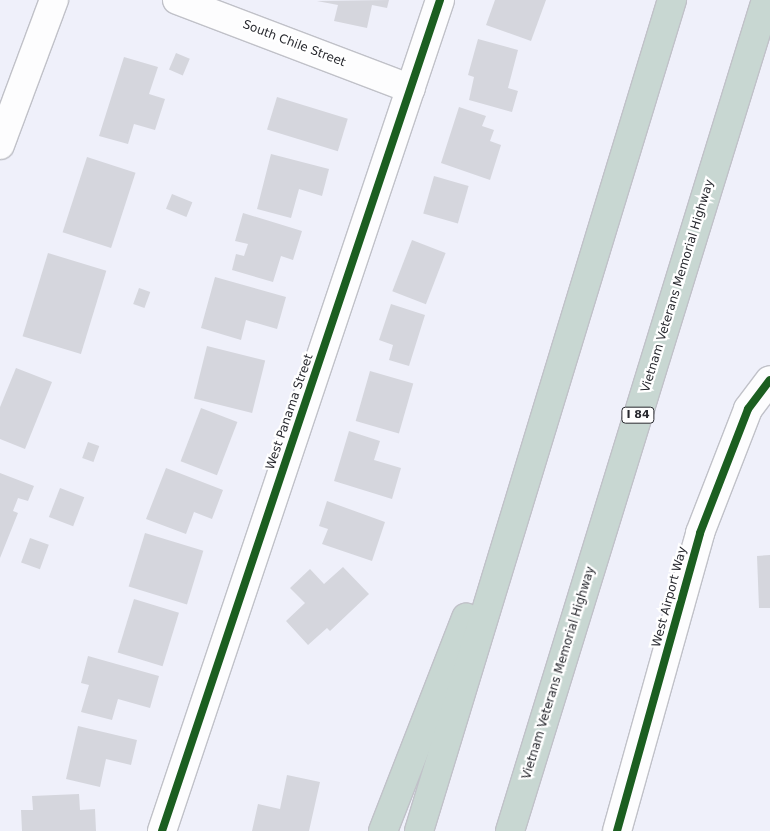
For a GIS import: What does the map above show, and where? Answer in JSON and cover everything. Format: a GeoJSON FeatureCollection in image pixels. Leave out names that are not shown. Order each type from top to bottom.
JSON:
{"type":"FeatureCollection","features":[{"type":"Feature","properties":{"kind":"highway"},"geometry":{"type":"LineString","coordinates":[[419,831],[672,0]]}},
{"type":"Feature","properties":{"kind":"highway","name":"Vietnam Veterans Memorial Highway"},"geometry":{"type":"LineString","coordinates":[[510,831],[766,0]]}},
{"type":"Feature","properties":{"kind":"highway"},"geometry":{"type":"LineString","coordinates":[[383,831],[541,428]]}},
{"type":"Feature","properties":{"kind":"highway"},"geometry":{"type":"LineString","coordinates":[[525,831],[560,667]]}},
{"type":"Feature","properties":{"kind":"street"},"geometry":{"type":"LineString","coordinates":[[0,145],[54,0]]}},
{"type":"Feature","properties":{"kind":"street","name":"South Chile Street"},"geometry":{"type":"LineString","coordinates":[[177,0],[411,89]]}},
{"type":"Feature","properties":{"kind":"street","name":"West Panama Street"},"geometry":{"type":"LineString","coordinates":[[162,831],[440,0]]}},
{"type":"Feature","properties":{"kind":"street","name":"West Airport Way"},"geometry":{"type":"LineString","coordinates":[[617,831],[700,533],[748,408],[770,380]]}},
{"type":"Feature","properties":{"kind":"building"},"geometry":{"type":"Polygon","coordinates":[[[389,0],[387,8],[372,5],[367,28],[334,21],[338,5],[317,1],[389,0]]]}},
{"type":"Feature","properties":{"kind":"building"},"geometry":{"type":"Polygon","coordinates":[[[495,0],[546,0],[531,41],[486,25],[495,0]]]}},
{"type":"Feature","properties":{"kind":"building"},"geometry":{"type":"Polygon","coordinates":[[[478,39],[518,50],[508,88],[518,91],[512,112],[469,100],[474,77],[468,75],[478,39]]]}},
{"type":"Feature","properties":{"kind":"building"},"geometry":{"type":"Polygon","coordinates":[[[176,53],[190,59],[183,75],[169,70],[176,53]]]}},
{"type":"Feature","properties":{"kind":"building"},"geometry":{"type":"Polygon","coordinates":[[[124,57],[158,67],[149,94],[165,99],[155,130],[134,124],[128,144],[99,136],[124,57]]]}},
{"type":"Feature","properties":{"kind":"building"},"geometry":{"type":"Polygon","coordinates":[[[277,97],[348,119],[338,151],[267,130],[277,97]]]}},
{"type":"Feature","properties":{"kind":"building"},"geometry":{"type":"Polygon","coordinates":[[[459,107],[486,116],[482,126],[494,130],[490,141],[501,145],[490,180],[441,163],[459,107]]]}},
{"type":"Feature","properties":{"kind":"building"},"geometry":{"type":"Polygon","coordinates":[[[271,154],[329,169],[322,196],[299,189],[291,218],[257,209],[271,154]]]}},
{"type":"Feature","properties":{"kind":"building"},"geometry":{"type":"Polygon","coordinates":[[[87,157],[136,173],[111,248],[63,232],[87,157]]]}},
{"type":"Feature","properties":{"kind":"building"},"geometry":{"type":"Polygon","coordinates":[[[434,176],[469,186],[458,223],[423,213],[434,176]]]}},
{"type":"Feature","properties":{"kind":"building"},"geometry":{"type":"Polygon","coordinates":[[[172,194],[192,202],[186,217],[166,209],[172,194]]]}},
{"type":"Feature","properties":{"kind":"building"},"geometry":{"type":"Polygon","coordinates":[[[243,213],[302,231],[293,260],[281,256],[273,282],[232,270],[236,254],[244,256],[248,244],[235,241],[243,213]]]}},
{"type":"Feature","properties":{"kind":"building"},"geometry":{"type":"Polygon","coordinates":[[[412,240],[446,253],[426,304],[392,291],[412,240]]]}},
{"type":"Feature","properties":{"kind":"building"},"geometry":{"type":"Polygon","coordinates":[[[48,253],[106,271],[81,354],[23,336],[48,253]]]}},
{"type":"Feature","properties":{"kind":"building"},"geometry":{"type":"Polygon","coordinates":[[[215,277],[286,297],[277,329],[246,320],[241,340],[201,328],[215,277]]]}},
{"type":"Feature","properties":{"kind":"building"},"geometry":{"type":"Polygon","coordinates":[[[139,288],[150,292],[144,308],[133,304],[139,288]]]}},
{"type":"Feature","properties":{"kind":"building"},"geometry":{"type":"Polygon","coordinates":[[[391,304],[425,315],[409,366],[389,360],[393,345],[379,340],[391,304]]]}},
{"type":"Feature","properties":{"kind":"building"},"geometry":{"type":"Polygon","coordinates":[[[207,346],[265,361],[252,413],[194,398],[207,346]]]}},
{"type":"Feature","properties":{"kind":"building"},"geometry":{"type":"Polygon","coordinates":[[[16,368],[52,382],[25,449],[0,439],[0,407],[16,368]]]}},
{"type":"Feature","properties":{"kind":"building"},"geometry":{"type":"Polygon","coordinates":[[[370,371],[413,383],[399,433],[356,421],[370,371]]]}},
{"type":"Feature","properties":{"kind":"building"},"geometry":{"type":"Polygon","coordinates":[[[201,408],[237,422],[217,475],[181,461],[201,408]]]}},
{"type":"Feature","properties":{"kind":"building"},"geometry":{"type":"Polygon","coordinates":[[[349,431],[380,441],[374,460],[401,468],[392,499],[334,481],[349,431]]]}},
{"type":"Feature","properties":{"kind":"building"},"geometry":{"type":"Polygon","coordinates":[[[88,442],[99,446],[93,462],[82,458],[88,442]]]}},
{"type":"Feature","properties":{"kind":"building"},"geometry":{"type":"Polygon","coordinates":[[[166,468],[223,490],[212,519],[194,512],[186,534],[146,519],[166,468]]]}},
{"type":"Feature","properties":{"kind":"building"},"geometry":{"type":"Polygon","coordinates":[[[0,473],[34,486],[28,501],[18,498],[13,511],[18,513],[0,558],[0,473]]]}},
{"type":"Feature","properties":{"kind":"building"},"geometry":{"type":"Polygon","coordinates":[[[60,488],[84,497],[73,526],[49,517],[60,488]]]}},
{"type":"Feature","properties":{"kind":"building"},"geometry":{"type":"Polygon","coordinates":[[[327,501],[385,522],[372,561],[322,544],[328,529],[319,526],[327,501]]]}},
{"type":"Feature","properties":{"kind":"building"},"geometry":{"type":"Polygon","coordinates":[[[145,533],[203,551],[187,604],[129,587],[145,533]]]}},
{"type":"Feature","properties":{"kind":"building"},"geometry":{"type":"Polygon","coordinates":[[[30,538],[49,545],[40,569],[21,562],[30,538]]]}},
{"type":"Feature","properties":{"kind":"building"},"geometry":{"type":"Polygon","coordinates":[[[770,555],[770,608],[759,608],[757,556],[770,555]]]}},
{"type":"Feature","properties":{"kind":"building"},"geometry":{"type":"Polygon","coordinates":[[[343,567],[369,594],[330,631],[327,628],[308,645],[286,621],[305,603],[290,588],[310,569],[324,584],[343,567]]]}},
{"type":"Feature","properties":{"kind":"building"},"geometry":{"type":"Polygon","coordinates":[[[134,599],[179,613],[163,666],[118,653],[134,599]]]}},
{"type":"Feature","properties":{"kind":"building"},"geometry":{"type":"Polygon","coordinates":[[[88,656],[159,676],[150,708],[118,699],[112,720],[81,712],[89,685],[81,683],[88,656]]]}},
{"type":"Feature","properties":{"kind":"building"},"geometry":{"type":"Polygon","coordinates":[[[78,726],[137,740],[131,765],[106,759],[100,787],[66,779],[78,726]]]}},
{"type":"Feature","properties":{"kind":"building"},"geometry":{"type":"Polygon","coordinates":[[[287,775],[320,782],[309,831],[252,831],[258,804],[280,809],[287,775]]]}},
{"type":"Feature","properties":{"kind":"building"},"geometry":{"type":"Polygon","coordinates":[[[79,794],[80,810],[95,809],[96,831],[22,831],[21,810],[33,810],[32,796],[79,794]]]}},
{"type":"Feature","properties":{"kind":"cycle path"},"geometry":{"type":"LineString","coordinates":[[162,831],[440,0]]}},
{"type":"Feature","properties":{"kind":"cycle path"},"geometry":{"type":"LineString","coordinates":[[617,831],[700,533],[748,409],[770,380]]}}]}
